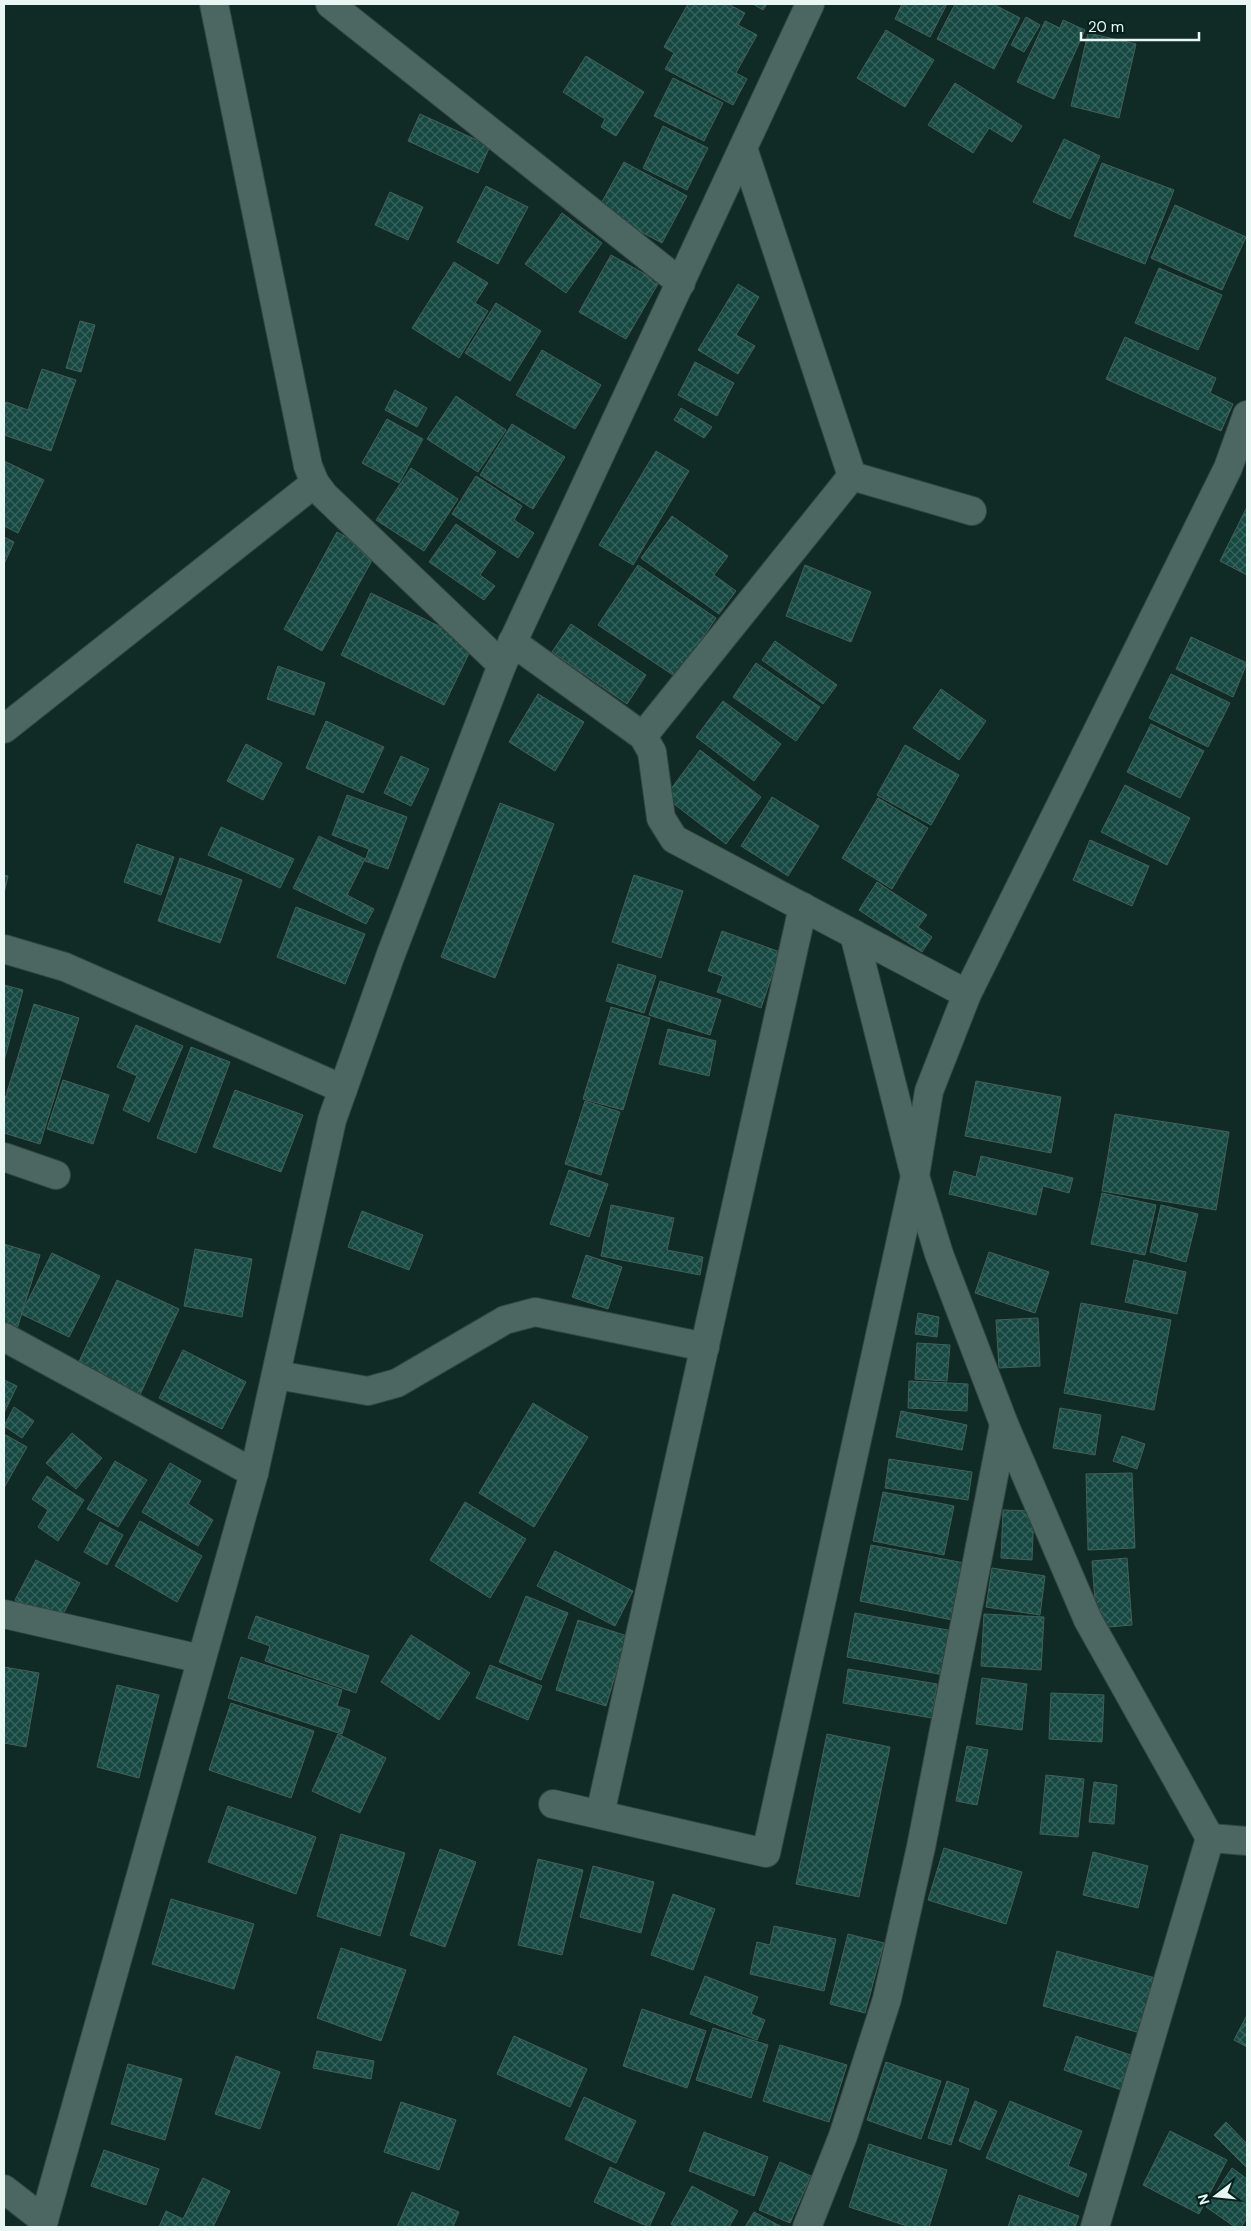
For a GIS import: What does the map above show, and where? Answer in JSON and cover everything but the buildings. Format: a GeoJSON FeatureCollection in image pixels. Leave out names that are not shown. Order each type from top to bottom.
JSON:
{"type":"FeatureCollection","features":[{"type":"Feature","properties":{"kind":"street"},"geometry":{"type":"LineString","coordinates":[[214,4],[308,466],[315,483],[324,495],[507,654],[643,736],[652,752],[660,818],[674,839],[967,994]]}},
{"type":"Feature","properties":{"kind":"street"},"geometry":{"type":"LineString","coordinates":[[330,4],[680,283]]}},
{"type":"Feature","properties":{"kind":"street"},"geometry":{"type":"LineString","coordinates":[[4,2189],[43,2224],[254,1473],[332,1120],[391,954],[507,654],[810,4]]}},
{"type":"Feature","properties":{"kind":"street"},"geometry":{"type":"LineString","coordinates":[[743,148],[852,476]]}},
{"type":"Feature","properties":{"kind":"street"},"geometry":{"type":"LineString","coordinates":[[552,1804],[766,1853],[915,1176],[929,1091],[967,994],[1228,468],[1247,415]]}},
{"type":"Feature","properties":{"kind":"street"},"geometry":{"type":"LineString","coordinates":[[852,476],[972,511]]}},
{"type":"Feature","properties":{"kind":"street"},"geometry":{"type":"LineString","coordinates":[[643,736],[852,476]]}},
{"type":"Feature","properties":{"kind":"street"},"geometry":{"type":"LineString","coordinates":[[4,729],[315,483]]}},
{"type":"Feature","properties":{"kind":"street"},"geometry":{"type":"LineString","coordinates":[[600,1814],[803,907]]}},
{"type":"Feature","properties":{"kind":"street"},"geometry":{"type":"LineString","coordinates":[[854,934],[915,1176],[940,1254],[1004,1424],[1088,1620],[1210,1838],[1095,2227]]}},
{"type":"Feature","properties":{"kind":"street"},"geometry":{"type":"LineString","coordinates":[[4,949],[66,967],[344,1089]]}},
{"type":"Feature","properties":{"kind":"street"},"geometry":{"type":"LineString","coordinates":[[4,1157],[56,1175]]}},
{"type":"Feature","properties":{"kind":"street"},"geometry":{"type":"LineString","coordinates":[[277,1375],[368,1391],[397,1383],[505,1320],[535,1312],[705,1347]]}},
{"type":"Feature","properties":{"kind":"street"},"geometry":{"type":"LineString","coordinates":[[4,1337],[254,1473]]}},
{"type":"Feature","properties":{"kind":"street"},"geometry":{"type":"LineString","coordinates":[[807,2227],[844,2136],[887,1999],[922,1838],[1004,1424]]}},
{"type":"Feature","properties":{"kind":"street"},"geometry":{"type":"LineString","coordinates":[[4,1614],[201,1658]]}},
{"type":"Feature","properties":{"kind":"street"},"geometry":{"type":"LineString","coordinates":[[1210,1838],[1247,1841]]}}]}
